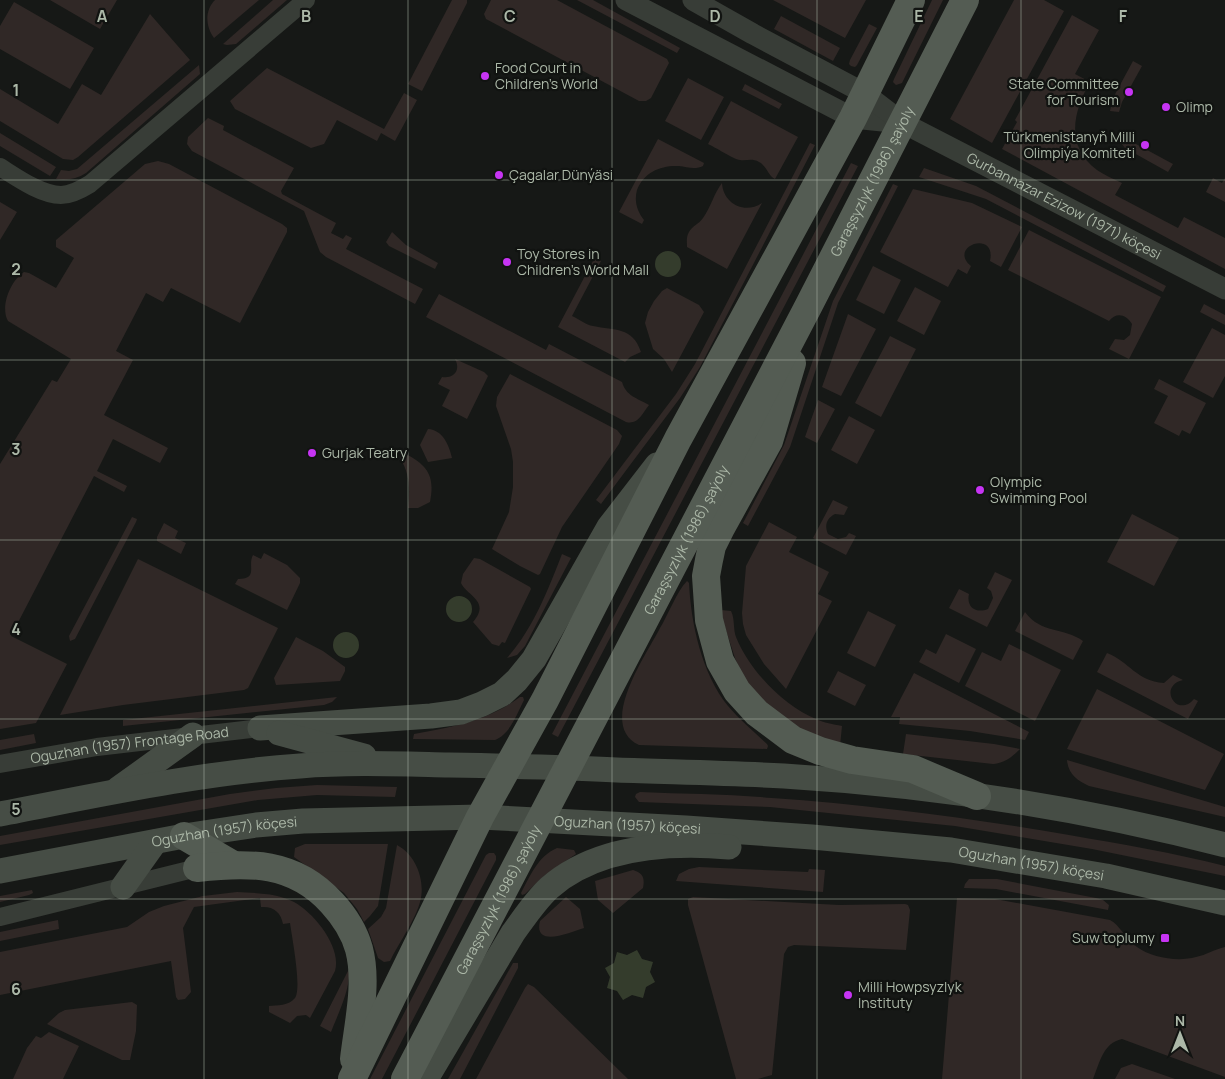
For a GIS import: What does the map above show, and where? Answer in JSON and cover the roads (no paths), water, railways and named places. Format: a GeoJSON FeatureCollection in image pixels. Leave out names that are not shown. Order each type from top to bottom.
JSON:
{"type":"FeatureCollection","features":[{"type":"Feature","properties":{"kind":"main road"},"geometry":{"type":"LineString","coordinates":[[352,1079],[480,818],[545,700],[678,440],[853,118],[911,0]]}},
{"type":"Feature","properties":{"kind":"main road","name":"Garaşsyzlyk (1986) şaýoly"},"geometry":{"type":"LineString","coordinates":[[405,1079],[809,305],[965,0]]}},
{"type":"Feature","properties":{"kind":"main road"},"geometry":{"type":"LineString","coordinates":[[809,305],[769,441],[712,546],[706,576],[706,599],[714,644],[720,660],[737,691],[757,713],[793,740],[820,751],[852,760],[913,769],[977,796]]}},
{"type":"Feature","properties":{"kind":"main road"},"geometry":{"type":"LineString","coordinates":[[260,728],[451,713],[482,704],[502,694],[517,680],[534,659],[609,527],[678,440]]}},
{"type":"Feature","properties":{"kind":"main road"},"geometry":{"type":"LineString","coordinates":[[260,728],[392,763]]}},
{"type":"Feature","properties":{"kind":"main road"},"geometry":{"type":"LineString","coordinates":[[112,793],[193,735]]}},
{"type":"Feature","properties":{"kind":"main road"},"geometry":{"type":"LineString","coordinates":[[0,814],[247,771],[303,765],[392,763],[785,776],[865,783],[1033,804],[1149,827],[1225,845]]}},
{"type":"Feature","properties":{"kind":"main road","name":"Oguzhan (1957) köçesi"},"geometry":{"type":"LineString","coordinates":[[0,872],[184,836],[256,825],[303,821],[480,818],[540,819],[812,837],[951,850],[1106,876],[1225,903]]}},
{"type":"Feature","properties":{"kind":"main road"},"geometry":{"type":"LineString","coordinates":[[184,836],[232,864]]}},
{"type":"Feature","properties":{"kind":"main road"},"geometry":{"type":"LineString","coordinates":[[123,887],[155,842]]}},
{"type":"Feature","properties":{"kind":"main road"},"geometry":{"type":"LineString","coordinates":[[426,1079],[525,916],[550,888],[581,867],[630,850],[668,846],[718,846],[869,856],[951,850]]}},
{"type":"Feature","properties":{"kind":"main road"},"geometry":{"type":"LineString","coordinates":[[197,868],[232,864],[259,866],[296,874],[324,894],[347,921],[359,949],[362,979],[352,1079]]}},
{"type":"Feature","properties":{"kind":"street"},"geometry":{"type":"LineString","coordinates":[[0,167],[43,191],[61,195],[76,192],[90,184],[306,0]]}},
{"type":"Feature","properties":{"kind":"street","name":"Gurbannazar Ezizow (1971) köçesi"},"geometry":{"type":"LineString","coordinates":[[626,0],[853,118],[903,123]]}},
{"type":"Feature","properties":{"kind":"street","name":"Gurbannazar Ezizow (1971) köçesi"},"geometry":{"type":"LineString","coordinates":[[693,0],[864,93],[903,123],[1225,290]]}},
{"type":"Feature","properties":{"kind":"street","name":"Oguzhan (1957) Frontage Road"},"geometry":{"type":"LineString","coordinates":[[0,764],[97,747],[260,728]]}},
{"type":"Feature","properties":{"kind":"street"},"geometry":{"type":"LineString","coordinates":[[0,918],[197,868]]}},
{"type":"Feature","properties":{"kind":"place","name":"Food Court in Children's World"},"geometry":{"type":"Point","coordinates":[485,76]}},
{"type":"Feature","properties":{"kind":"place","name":"State Committee for Tourism"},"geometry":{"type":"Point","coordinates":[1129,92]}},
{"type":"Feature","properties":{"kind":"place","name":"Olimp"},"geometry":{"type":"Point","coordinates":[1166,107]}},
{"type":"Feature","properties":{"kind":"place","name":"Türkmenistanyň Milli Olimpiýa Komiteti"},"geometry":{"type":"Point","coordinates":[1145,145]}},
{"type":"Feature","properties":{"kind":"place","name":"Çagalar Dünýäsi"},"geometry":{"type":"Point","coordinates":[499,175]}},
{"type":"Feature","properties":{"kind":"place","name":"Toy Stores in Children's World Mall"},"geometry":{"type":"Point","coordinates":[507,262]}},
{"type":"Feature","properties":{"kind":"place","name":"Gurjak Teatry"},"geometry":{"type":"Point","coordinates":[312,453]}},
{"type":"Feature","properties":{"kind":"place","name":"Olympic Swimming Pool"},"geometry":{"type":"Point","coordinates":[980,490]}},
{"type":"Feature","properties":{"kind":"place","name":"Suw toplumy"},"geometry":{"type":"Point","coordinates":[1165,938]}},
{"type":"Feature","properties":{"kind":"place","name":"Milli Howpsyzlyk Instituty"},"geometry":{"type":"Point","coordinates":[848,995]}}]}
